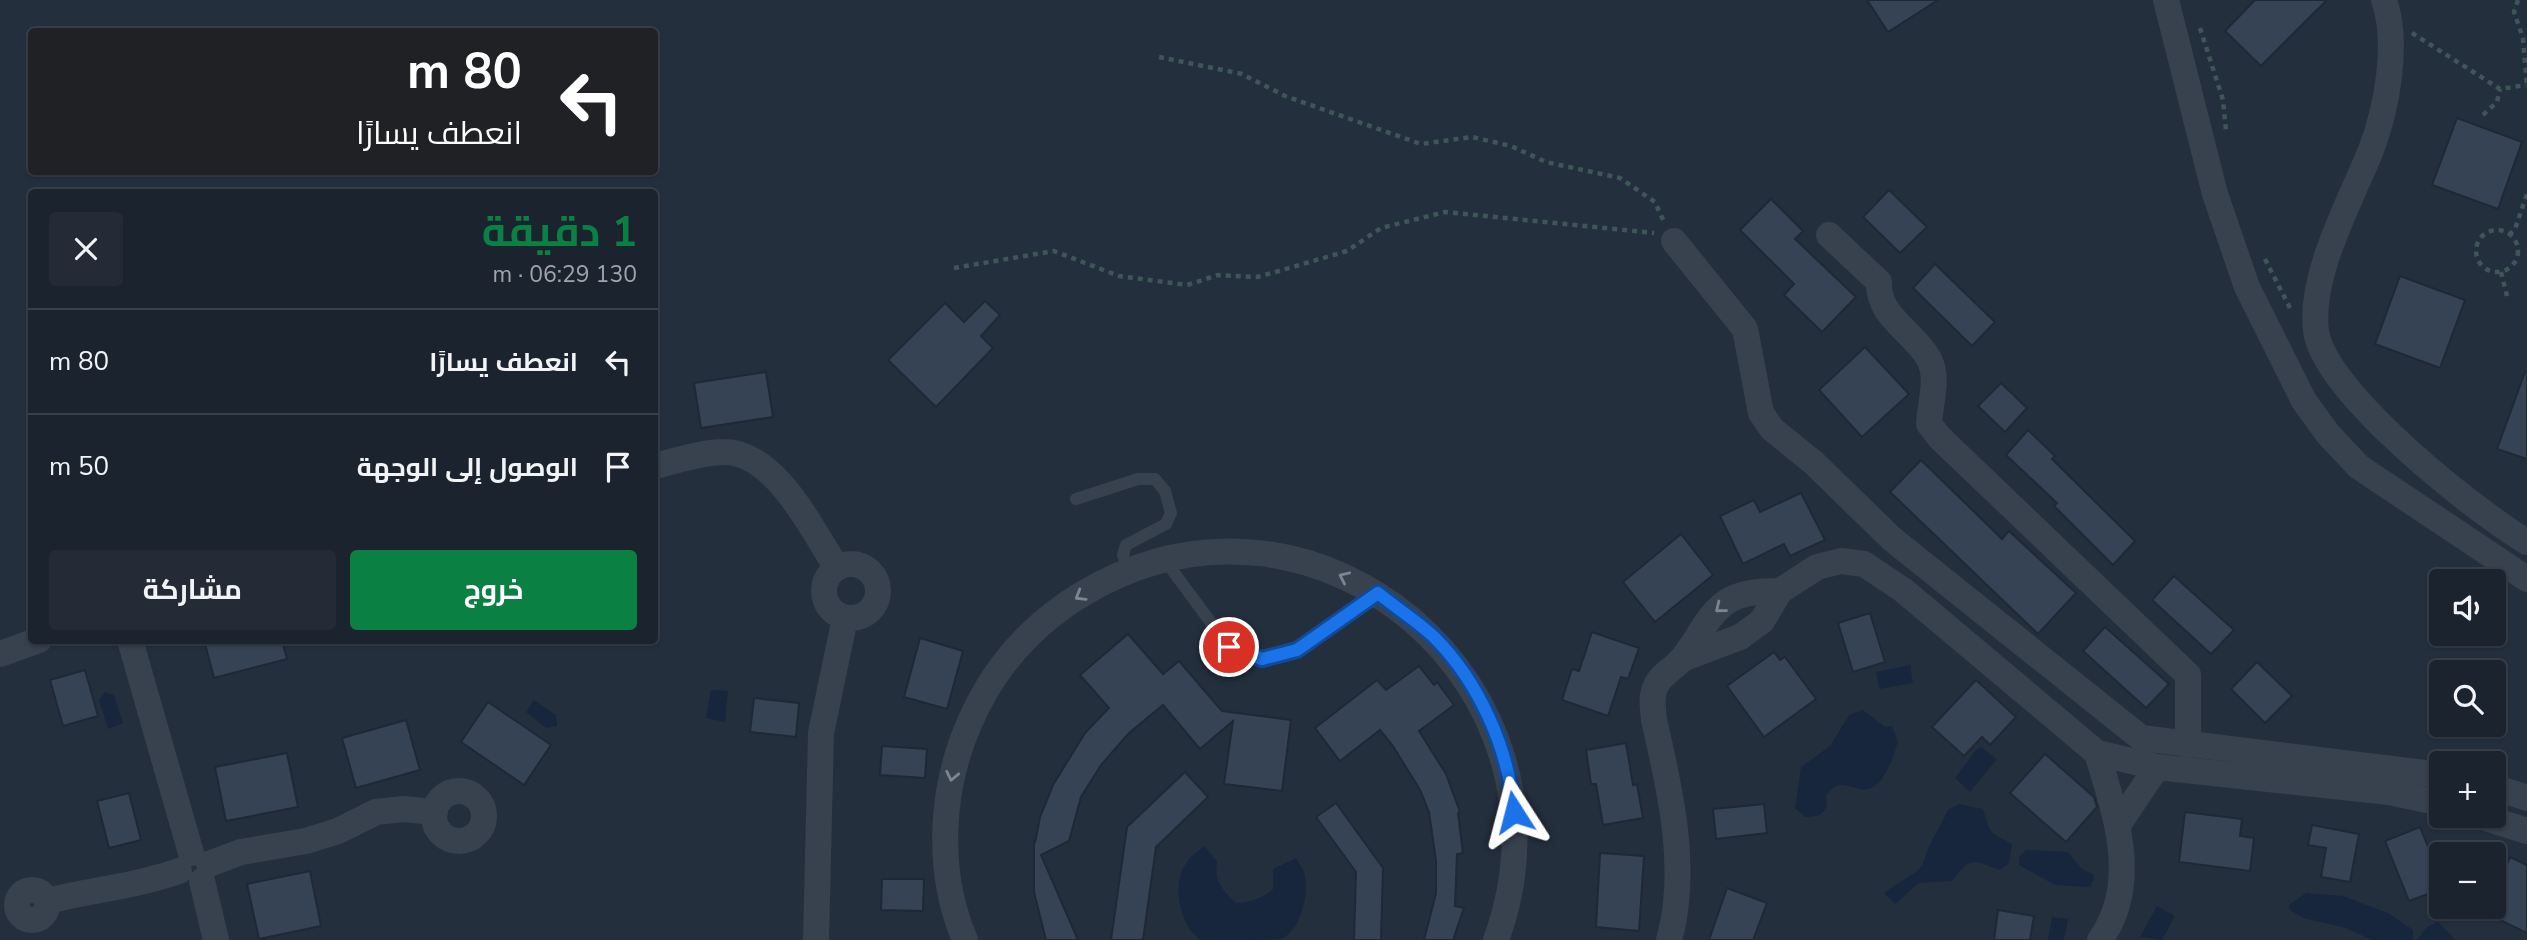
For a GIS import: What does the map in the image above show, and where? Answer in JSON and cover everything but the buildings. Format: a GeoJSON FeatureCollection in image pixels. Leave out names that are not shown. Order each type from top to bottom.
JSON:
{"type":"FeatureCollection","features":[{"type":"Feature","properties":{"kind":"street"},"geometry":{"type":"LineString","coordinates":[[2166,0],[2215,194],[2242,274],[2304,401],[2328,434],[2359,467],[2527,579]]}},
{"type":"Feature","properties":{"kind":"street"},"geometry":{"type":"LineString","coordinates":[[2384,0],[2391,27],[2384,116],[2318,289],[2316,333],[2333,366],[2362,405],[2402,445],[2490,520],[2527,542]]}},
{"type":"Feature","properties":{"kind":"street"},"geometry":{"type":"LineString","coordinates":[[1829,235],[1879,282],[1878,296],[1887,310],[1928,358],[1934,375],[1929,424],[1940,438],[2188,675],[2188,745]]}},
{"type":"Feature","properties":{"kind":"street"},"geometry":{"type":"LineString","coordinates":[[1674,241],[1745,329],[1761,413],[1772,429],[1814,463],[1892,539],[2141,738],[2429,774]]}},
{"type":"Feature","properties":{"kind":"street"},"geometry":{"type":"LineString","coordinates":[[658,465],[723,452],[742,456],[761,465],[785,488],[837,568]]}},
{"type":"Feature","properties":{"kind":"street"},"geometry":{"type":"LineString","coordinates":[[965,940],[958,923],[946,866],[946,807],[958,750],[981,696],[1015,648],[1058,609],[1108,579],[1164,559],[1222,552],[1280,556],[1337,572],[1378,593],[1434,637],[1471,683],[1497,736],[1513,793],[1516,851],[1508,909],[1496,940]]}},
{"type":"Feature","properties":{"kind":"street"},"geometry":{"type":"LineString","coordinates":[[1682,659],[1740,637],[1762,621],[1780,591],[1817,567],[1841,561],[1864,564],[1903,590],[2097,753],[2157,767],[2389,792],[2429,800]]}},
{"type":"Feature","properties":{"kind":"street"},"geometry":{"type":"LineString","coordinates":[[858,565],[875,577],[878,587],[873,608],[865,615],[845,618],[835,613],[824,595],[825,584],[837,568],[858,565]]}},
{"type":"Feature","properties":{"kind":"street"},"geometry":{"type":"LineString","coordinates":[[1669,940],[1677,912],[1675,842],[1652,702],[1661,678],[1682,659],[1710,616],[1728,601],[1747,592],[1780,591]]}},
{"type":"Feature","properties":{"kind":"street"},"geometry":{"type":"LineString","coordinates":[[816,940],[821,733],[845,618]]}},
{"type":"Feature","properties":{"kind":"street"},"geometry":{"type":"LineString","coordinates":[[0,653],[28,644]]}},
{"type":"Feature","properties":{"kind":"street"},"geometry":{"type":"LineString","coordinates":[[131,644],[216,940]]}},
{"type":"Feature","properties":{"kind":"street"},"geometry":{"type":"LineString","coordinates":[[2097,753],[2118,825],[2122,888],[2114,913],[2100,940]]}},
{"type":"Feature","properties":{"kind":"street"},"geometry":{"type":"LineString","coordinates":[[2118,825],[2157,767]]}},
{"type":"Feature","properties":{"kind":"street"},"geometry":{"type":"LineString","coordinates":[[2506,791],[2527,798]]}},
{"type":"Feature","properties":{"kind":"street"},"geometry":{"type":"LineString","coordinates":[[47,901],[91,890],[140,885],[241,852],[306,841],[338,831],[376,812],[403,809],[435,812]]}},
{"type":"Feature","properties":{"kind":"street"},"geometry":{"type":"LineString","coordinates":[[2506,824],[2527,831]]}},
{"type":"Feature","properties":{"kind":"lane"},"geometry":{"type":"LineString","coordinates":[[1076,499],[1138,479],[1155,479],[1166,491],[1171,513],[1166,524],[1126,545],[1124,555],[1129,571]]}},
{"type":"Feature","properties":{"kind":"lane"},"geometry":{"type":"LineString","coordinates":[[1164,559],[1229,647],[1262,659],[1297,650],[1378,593]]}},
{"type":"Feature","properties":{"kind":"path"},"geometry":{"type":"LineString","coordinates":[[2391,27],[2432,44],[2468,71],[2500,89],[2526,86],[2524,38],[2514,12],[2518,0]]}},
{"type":"Feature","properties":{"kind":"path"},"geometry":{"type":"LineString","coordinates":[[2199,25],[2223,100],[2226,138]]}},
{"type":"Feature","properties":{"kind":"path"},"geometry":{"type":"LineString","coordinates":[[1159,57],[1242,74],[1285,96],[1421,144],[1472,137],[1511,146],[1546,162],[1620,178],[1655,202],[1674,241]]}},
{"type":"Feature","properties":{"kind":"path"},"geometry":{"type":"LineString","coordinates":[[2483,115],[2497,102],[2500,89]]}},
{"type":"Feature","properties":{"kind":"path"},"geometry":{"type":"LineString","coordinates":[[2509,235],[2515,229],[2527,194]]}},
{"type":"Feature","properties":{"kind":"path"},"geometry":{"type":"LineString","coordinates":[[954,268],[1054,251],[1119,276],[1187,285],[1218,275],[1257,277],[1279,271],[1347,251],[1381,228],[1445,212],[1648,230],[1674,241]]}},
{"type":"Feature","properties":{"kind":"path"},"geometry":{"type":"LineString","coordinates":[[2496,230],[2509,235],[2516,243],[2516,260],[2512,267],[2501,272],[2488,271],[2481,267],[2477,260],[2477,243],[2488,232],[2496,230]]}},
{"type":"Feature","properties":{"kind":"path"},"geometry":{"type":"LineString","coordinates":[[2260,249],[2295,322]]}},
{"type":"Feature","properties":{"kind":"path"},"geometry":{"type":"LineString","coordinates":[[2501,272],[2507,296]]}},
{"type":"Feature","properties":{"kind":"path"},"geometry":{"type":"LineString","coordinates":[[2291,310],[2294,300]]}},
{"type":"Feature","properties":{"kind":"water"},"geometry":{"type":"Polygon","coordinates":[[[1910,665],[1913,683],[1879,689],[1876,672],[1910,665]]]}},
{"type":"Feature","properties":{"kind":"water"},"geometry":{"type":"Polygon","coordinates":[[[711,690],[728,691],[725,722],[706,718],[711,690]]]}},
{"type":"Feature","properties":{"kind":"water"},"geometry":{"type":"Polygon","coordinates":[[[105,692],[114,695],[123,723],[108,729],[99,700],[105,692]]]}},
{"type":"Feature","properties":{"kind":"water"},"geometry":{"type":"Polygon","coordinates":[[[534,700],[556,715],[557,726],[546,728],[526,712],[534,700]]]}},
{"type":"Feature","properties":{"kind":"water"},"geometry":{"type":"Polygon","coordinates":[[[1863,710],[1885,727],[1892,726],[1898,742],[1886,773],[1878,783],[1867,789],[1844,785],[1832,788],[1826,795],[1823,812],[1805,817],[1795,808],[1801,767],[1830,746],[1849,715],[1863,710]]]}},
{"type":"Feature","properties":{"kind":"water"},"geometry":{"type":"Polygon","coordinates":[[[1981,747],[1997,759],[1970,792],[1955,778],[1981,747]]]}},
{"type":"Feature","properties":{"kind":"water"},"geometry":{"type":"Polygon","coordinates":[[[1959,804],[1983,809],[1992,832],[2012,844],[2009,863],[2000,870],[1973,862],[1964,867],[1952,881],[1919,883],[1895,904],[1884,893],[1920,868],[1948,810],[1959,804]]]}},
{"type":"Feature","properties":{"kind":"water"},"geometry":{"type":"Polygon","coordinates":[[[1204,846],[1217,861],[1220,884],[1236,903],[1256,899],[1273,889],[1273,869],[1296,858],[1306,880],[1305,899],[1299,919],[1288,935],[1281,939],[1200,940],[1193,933],[1182,914],[1179,881],[1187,862],[1204,846]]]}},
{"type":"Feature","properties":{"kind":"water"},"geometry":{"type":"Polygon","coordinates":[[[2026,850],[2068,852],[2082,869],[2093,874],[2090,887],[2055,885],[2019,865],[2019,858],[2026,850]]]}},
{"type":"Feature","properties":{"kind":"water"},"geometry":{"type":"Polygon","coordinates":[[[2306,893],[2343,896],[2388,913],[2413,930],[2413,940],[2372,940],[2346,928],[2303,918],[2290,910],[2289,905],[2306,893]]]}},
{"type":"Feature","properties":{"kind":"water"},"geometry":{"type":"Polygon","coordinates":[[[2157,906],[2175,916],[2162,940],[2140,937],[2157,906]]]}},
{"type":"Feature","properties":{"kind":"water"},"geometry":{"type":"Polygon","coordinates":[[[2052,917],[2068,919],[2064,940],[2048,940],[2052,917]]]}},
{"type":"Feature","properties":{"kind":"water"},"geometry":{"type":"Polygon","coordinates":[[[2438,922],[2455,940],[2417,940],[2427,927],[2438,922]]]}},
{"type":"Feature","properties":{"kind":"route"},"geometry":{"type":"LineString","coordinates":[[1229,647],[1262,659],[1297,650],[1378,593],[1434,637],[1471,683],[1497,736],[1513,793],[1514,812]]}}]}
